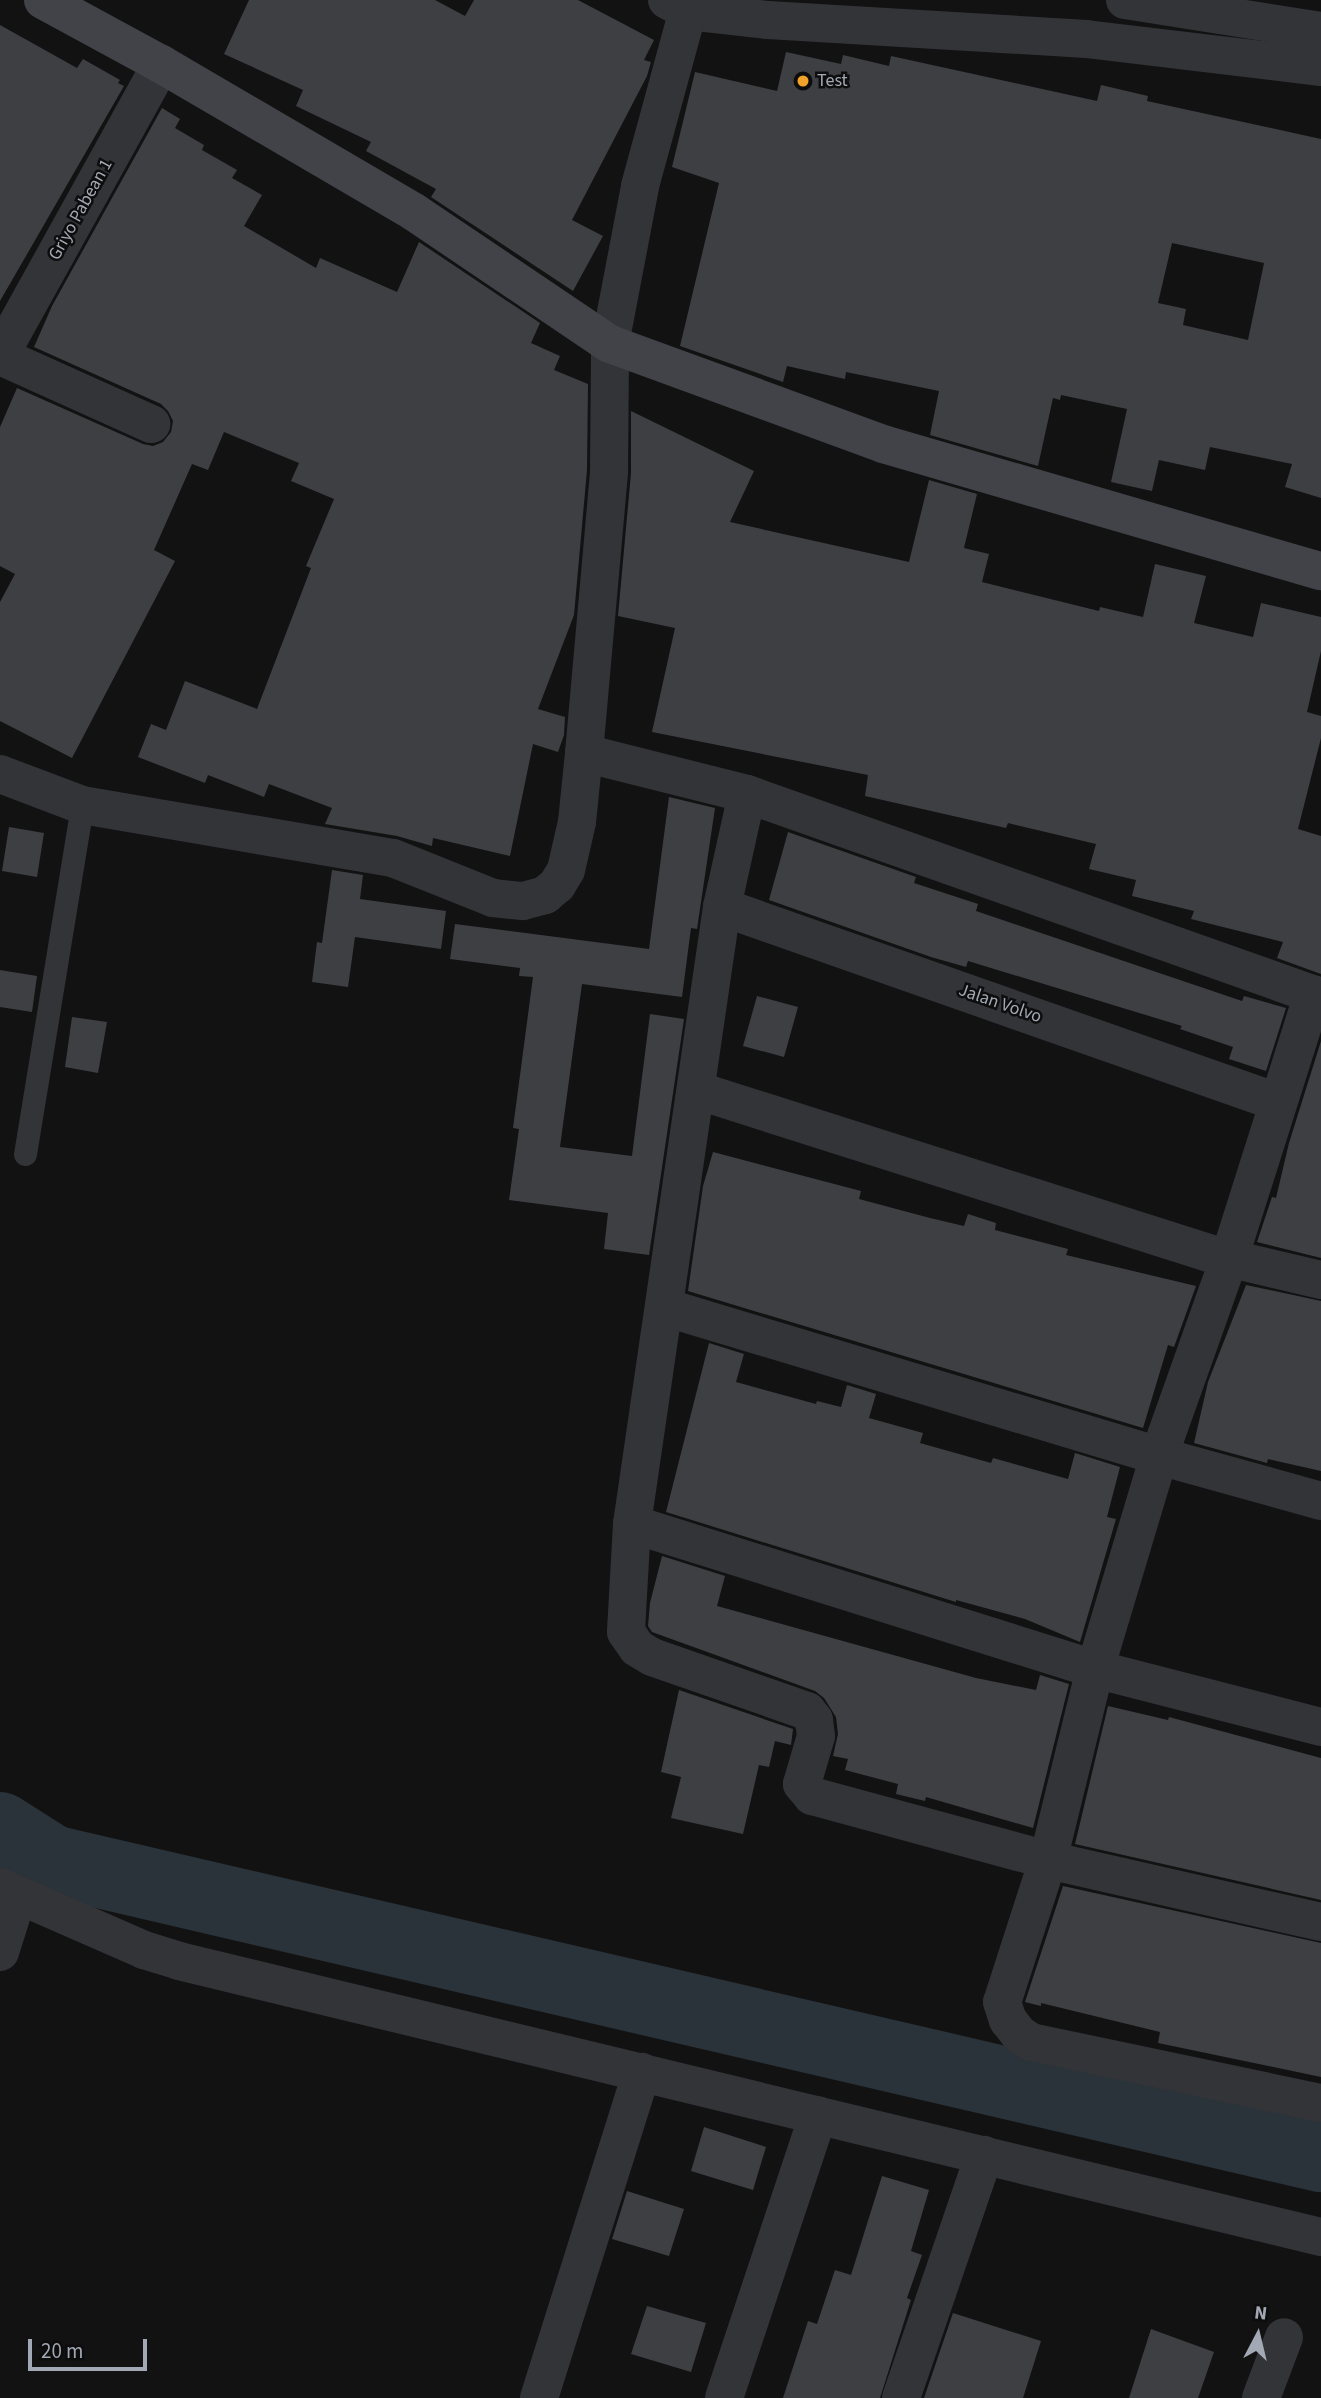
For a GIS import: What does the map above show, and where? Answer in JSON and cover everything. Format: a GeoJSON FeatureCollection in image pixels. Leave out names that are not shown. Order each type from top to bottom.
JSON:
{"type":"FeatureCollection","features":[{"type":"Feature","properties":{"kind":"street"},"geometry":{"type":"LineString","coordinates":[[43,0],[161,64],[414,212],[610,344],[883,444],[1321,571]]}},
{"type":"Feature","properties":{"kind":"street"},"geometry":{"type":"LineString","coordinates":[[1125,0],[1321,31]]}},
{"type":"Feature","properties":{"kind":"street"},"geometry":{"type":"LineString","coordinates":[[0,774],[82,805],[393,858],[493,898],[523,901],[545,895],[557,885],[566,870],[577,822],[609,471],[610,344],[640,186],[682,4],[768,20],[1086,39],[1321,66]]}},
{"type":"Feature","properties":{"kind":"street","name":"Griyo Pabean 1"},"geometry":{"type":"LineString","coordinates":[[0,356],[161,64]]}},
{"type":"Feature","properties":{"kind":"street"},"geometry":{"type":"LineString","coordinates":[[0,356],[151,424]]}},
{"type":"Feature","properties":{"kind":"street"},"geometry":{"type":"LineString","coordinates":[[584,753],[747,794],[1317,996],[1277,1102],[1229,1259],[1159,1457],[1095,1669],[1048,1860],[1003,2002],[1008,2020],[1018,2034],[1031,2042],[1321,2102]]}},
{"type":"Feature","properties":{"kind":"street"},"geometry":{"type":"LineString","coordinates":[[747,794],[722,906],[632,1524],[626,1632],[637,1647],[652,1657],[807,1711],[814,1720],[816,1735],[802,1784],[812,1796],[1048,1860],[1321,1922]]}},
{"type":"Feature","properties":{"kind":"street","name":"Jalan Volvo"},"geometry":{"type":"LineString","coordinates":[[722,906],[1277,1102]]}},
{"type":"Feature","properties":{"kind":"street"},"geometry":{"type":"LineString","coordinates":[[696,1090],[1229,1259],[1321,1280]]}},
{"type":"Feature","properties":{"kind":"street"},"geometry":{"type":"LineString","coordinates":[[664,1307],[1159,1457],[1321,1501]]}},
{"type":"Feature","properties":{"kind":"street"},"geometry":{"type":"LineString","coordinates":[[632,1524],[1095,1669],[1321,1727]]}},
{"type":"Feature","properties":{"kind":"street"},"geometry":{"type":"LineString","coordinates":[[0,1952],[9,1891],[144,1950],[179,1961],[1321,2237]]}},
{"type":"Feature","properties":{"kind":"street"},"geometry":{"type":"LineString","coordinates":[[539,2398],[642,2072]]}},
{"type":"Feature","properties":{"kind":"street"},"geometry":{"type":"LineString","coordinates":[[724,2398],[818,2115]]}},
{"type":"Feature","properties":{"kind":"street"},"geometry":{"type":"LineString","coordinates":[[901,2398],[984,2155]]}},
{"type":"Feature","properties":{"kind":"street"},"geometry":{"type":"LineString","coordinates":[[1261,2398],[1284,2337]]}},
{"type":"Feature","properties":{"kind":"lane"},"geometry":{"type":"LineString","coordinates":[[25,1154],[82,805]]}},
{"type":"Feature","properties":{"kind":"building"},"geometry":{"type":"Polygon","coordinates":[[[249,0],[435,0],[465,16],[474,0],[578,0],[654,40],[644,60],[651,62],[647,76],[572,220],[603,236],[573,291],[431,197],[436,189],[366,151],[371,142],[296,106],[303,90],[224,54],[249,0]]]}},
{"type":"Feature","properties":{"kind":"building"},"geometry":{"type":"Polygon","coordinates":[[[0,25],[77,68],[83,59],[120,80],[118,83],[124,86],[0,301],[0,25]]]}},
{"type":"Feature","properties":{"kind":"building"},"geometry":{"type":"Polygon","coordinates":[[[786,52],[841,64],[843,55],[889,66],[891,56],[1097,101],[1101,85],[1148,96],[1147,101],[1321,139],[1321,498],[1285,487],[1292,464],[1210,447],[1205,470],[1159,460],[1152,491],[1111,482],[1127,409],[1061,395],[1060,400],[1053,398],[1038,466],[930,435],[939,391],[846,372],[845,379],[787,366],[783,382],[680,346],[719,183],[672,167],[695,72],[777,91],[786,52]],[[1172,243],[1158,303],[1186,309],[1183,325],[1248,340],[1264,263],[1172,243]]]}},
{"type":"Feature","properties":{"kind":"building"},"geometry":{"type":"Polygon","coordinates":[[[162,108],[180,119],[175,128],[204,145],[202,150],[237,170],[232,178],[262,195],[244,226],[316,268],[320,258],[397,292],[419,242],[540,323],[531,343],[560,356],[554,370],[588,384],[587,470],[574,615],[538,709],[565,717],[564,735],[558,752],[533,744],[510,856],[433,838],[432,846],[397,836],[325,824],[332,808],[269,784],[264,797],[208,775],[205,783],[138,757],[151,724],[166,730],[185,681],[257,709],[311,568],[306,566],[334,499],[291,481],[299,463],[224,432],[208,470],[192,464],[154,550],[175,561],[72,758],[0,721],[0,602],[15,574],[0,566],[0,427],[17,388],[143,444],[153,446],[163,442],[171,432],[173,421],[161,404],[34,347],[52,306],[162,108]]]}},
{"type":"Feature","properties":{"kind":"building"},"geometry":{"type":"Polygon","coordinates":[[[631,411],[754,471],[730,522],[909,562],[929,480],[977,494],[964,548],[989,554],[982,582],[1099,611],[1100,607],[1143,617],[1155,564],[1206,576],[1194,623],[1253,637],[1261,603],[1321,617],[1321,651],[1307,712],[1321,716],[1321,738],[1298,829],[1321,836],[1321,974],[1277,958],[1283,942],[1191,919],[1194,911],[1132,896],[1136,880],[1089,869],[1096,844],[1008,823],[1006,828],[865,796],[868,775],[652,732],[675,628],[618,616],[631,473],[631,411]]]}},
{"type":"Feature","properties":{"kind":"building"},"geometry":{"type":"Polygon","coordinates":[[[669,797],[715,808],[697,929],[691,928],[682,997],[582,984],[560,1147],[632,1156],[650,1014],[684,1019],[649,1255],[604,1249],[608,1213],[509,1200],[519,1129],[513,1128],[533,977],[519,976],[520,968],[450,959],[455,924],[649,949],[669,797]]]}},
{"type":"Feature","properties":{"kind":"building"},"geometry":{"type":"Polygon","coordinates":[[[9,827],[44,833],[37,877],[2,871],[9,827]]]}},
{"type":"Feature","properties":{"kind":"building"},"geometry":{"type":"Polygon","coordinates":[[[788,832],[916,877],[914,883],[978,904],[976,911],[1242,1001],[1244,996],[1286,1008],[1266,1071],[1229,1059],[1233,1047],[1180,1029],[1182,1026],[968,961],[966,967],[931,957],[769,900],[788,832]]]}},
{"type":"Feature","properties":{"kind":"building"},"geometry":{"type":"Polygon","coordinates":[[[332,870],[363,875],[360,899],[446,911],[441,949],[355,937],[348,987],[312,982],[317,942],[322,943],[332,870]]]}},
{"type":"Feature","properties":{"kind":"building"},"geometry":{"type":"Polygon","coordinates":[[[0,970],[37,976],[32,1012],[0,1007],[0,970]]]}},
{"type":"Feature","properties":{"kind":"building"},"geometry":{"type":"Polygon","coordinates":[[[757,996],[798,1007],[784,1057],[743,1046],[757,996]]]}},
{"type":"Feature","properties":{"kind":"building"},"geometry":{"type":"Polygon","coordinates":[[[72,1017],[107,1022],[98,1073],[65,1067],[72,1017]]]}},
{"type":"Feature","properties":{"kind":"building"},"geometry":{"type":"Polygon","coordinates":[[[1321,1041],[1321,1258],[1257,1242],[1272,1197],[1276,1198],[1289,1143],[1321,1041]]]}},
{"type":"Feature","properties":{"kind":"building"},"geometry":{"type":"Polygon","coordinates":[[[713,1152],[861,1191],[859,1199],[930,1218],[964,1226],[968,1214],[996,1223],[995,1230],[1068,1249],[1066,1255],[1196,1286],[1174,1347],[1168,1345],[1143,1428],[688,1291],[703,1186],[713,1152]]]}},
{"type":"Feature","properties":{"kind":"building"},"geometry":{"type":"Polygon","coordinates":[[[1246,1285],[1321,1301],[1321,1471],[1268,1459],[1267,1463],[1194,1443],[1208,1382],[1246,1285]]]}},
{"type":"Feature","properties":{"kind":"building"},"geometry":{"type":"Polygon","coordinates":[[[709,1343],[744,1354],[736,1382],[816,1404],[817,1401],[841,1407],[847,1385],[876,1394],[869,1418],[923,1433],[920,1443],[991,1463],[993,1458],[1068,1479],[1075,1453],[1120,1467],[1107,1517],[1116,1519],[1080,1642],[1025,1619],[956,1602],[666,1512],[709,1343]]]}},
{"type":"Feature","properties":{"kind":"building"},"geometry":{"type":"Polygon","coordinates":[[[662,1556],[725,1576],[717,1606],[976,1678],[1036,1690],[1040,1675],[1069,1684],[1033,1828],[926,1797],[925,1801],[896,1794],[898,1784],[845,1770],[848,1759],[833,1756],[838,1734],[836,1717],[824,1698],[815,1691],[652,1632],[648,1626],[650,1603],[662,1556]]]}},
{"type":"Feature","properties":{"kind":"building"},"geometry":{"type":"Polygon","coordinates":[[[679,1690],[793,1729],[791,1745],[775,1741],[769,1767],[759,1765],[743,1834],[671,1818],[681,1777],[661,1772],[679,1690]]]}},
{"type":"Feature","properties":{"kind":"building"},"geometry":{"type":"Polygon","coordinates":[[[1108,1706],[1168,1720],[1169,1717],[1321,1758],[1321,1900],[1075,1844],[1108,1706]]]}},
{"type":"Feature","properties":{"kind":"building"},"geometry":{"type":"Polygon","coordinates":[[[1063,1886],[1321,1943],[1321,2077],[1158,2043],[1160,2032],[1041,2003],[1041,2006],[1025,2002],[1063,1886]]]}},
{"type":"Feature","properties":{"kind":"building"},"geometry":{"type":"Polygon","coordinates":[[[704,2127],[766,2147],[753,2190],[691,2171],[704,2127]]]}},
{"type":"Feature","properties":{"kind":"building"},"geometry":{"type":"Polygon","coordinates":[[[882,2176],[929,2190],[911,2251],[922,2255],[907,2298],[911,2300],[880,2398],[783,2398],[808,2321],[817,2324],[835,2270],[851,2275],[882,2176]]]}},
{"type":"Feature","properties":{"kind":"building"},"geometry":{"type":"Polygon","coordinates":[[[627,2191],[684,2209],[669,2256],[612,2239],[627,2191]]]}},
{"type":"Feature","properties":{"kind":"building"},"geometry":{"type":"Polygon","coordinates":[[[647,2306],[706,2323],[691,2372],[631,2354],[647,2306]]]}},
{"type":"Feature","properties":{"kind":"building"},"geometry":{"type":"Polygon","coordinates":[[[953,2313],[1041,2341],[1023,2398],[924,2398],[953,2313]]]}},
{"type":"Feature","properties":{"kind":"building"},"geometry":{"type":"Polygon","coordinates":[[[1151,2329],[1214,2352],[1198,2398],[1129,2398],[1151,2329]]]}},
{"type":"Feature","properties":{"kind":"waterway"},"geometry":{"type":"LineString","coordinates":[[0,1828],[52,1861],[1321,2156]]}},
{"type":"Feature","properties":{"kind":"place","name":"Test"},"geometry":{"type":"Point","coordinates":[803,81]}}]}
